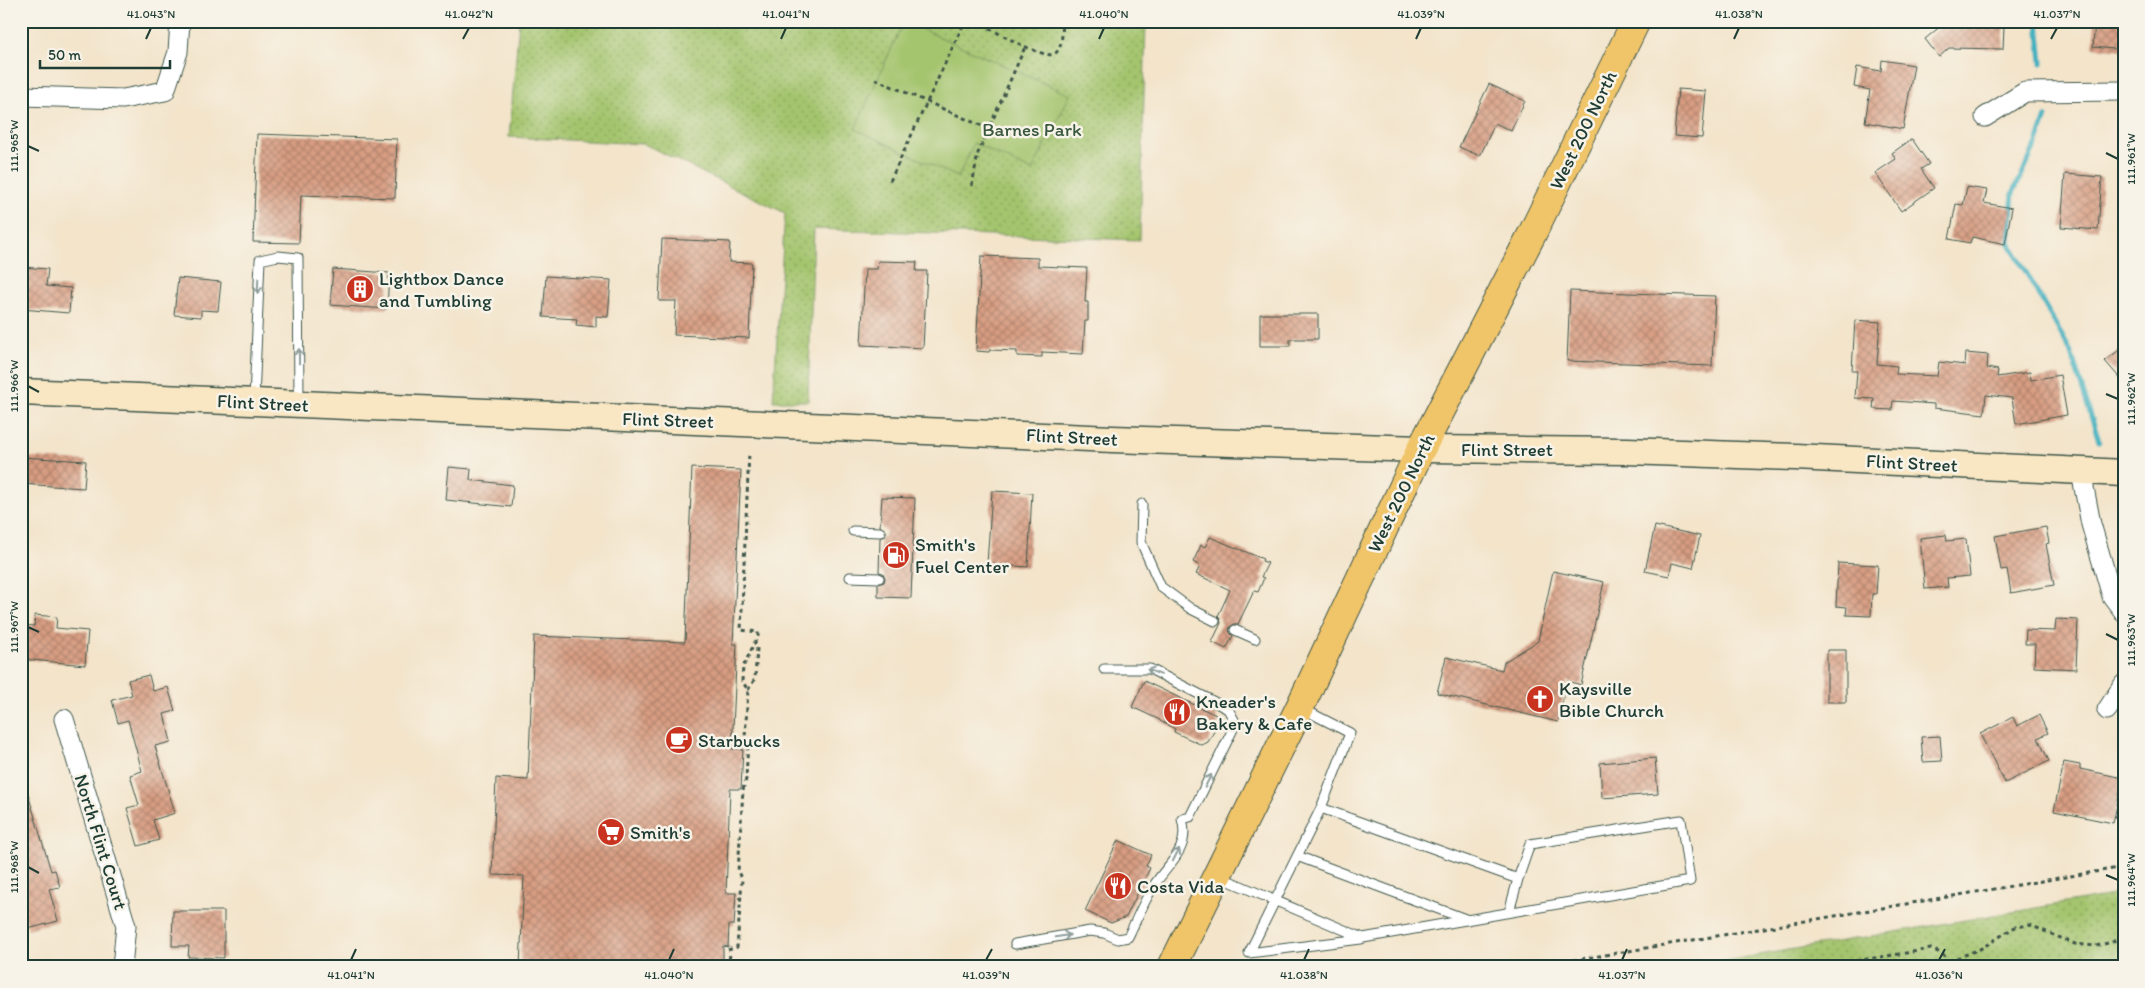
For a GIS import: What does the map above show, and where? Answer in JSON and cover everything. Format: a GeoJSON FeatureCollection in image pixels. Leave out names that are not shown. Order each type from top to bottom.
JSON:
{"type":"FeatureCollection","features":[{"type":"Feature","properties":{"kind":"main road","name":"West 200 North"},"geometry":{"type":"LineString","coordinates":[[1172,967],[1300,707],[1422,449],[1532,234],[1636,21]]}},
{"type":"Feature","properties":{"kind":"street"},"geometry":{"type":"LineString","coordinates":[[21,96],[123,99],[165,91],[178,52],[180,21]]}},
{"type":"Feature","properties":{"kind":"street"},"geometry":{"type":"LineString","coordinates":[[1985,116],[2025,92],[2124,91]]}},
{"type":"Feature","properties":{"kind":"street","name":"Flint Street"},"geometry":{"type":"LineString","coordinates":[[21,392],[1104,439],[1422,449],[1627,451],[2124,473]]}},
{"type":"Feature","properties":{"kind":"street"},"geometry":{"type":"LineString","coordinates":[[2082,472],[2091,524],[2112,596],[2124,612]]}},
{"type":"Feature","properties":{"kind":"street"},"geometry":{"type":"LineString","coordinates":[[2107,710],[2124,684]]}},
{"type":"Feature","properties":{"kind":"street","name":"North Flint Court"},"geometry":{"type":"LineString","coordinates":[[64,719],[126,926],[122,967]]}},
{"type":"Feature","properties":{"kind":"lane"},"geometry":{"type":"LineString","coordinates":[[254,403],[260,260],[278,256],[298,258],[300,277],[299,405]]}},
{"type":"Feature","properties":{"kind":"lane"},"geometry":{"type":"LineString","coordinates":[[1142,504],[1141,542],[1161,587],[1191,609],[1215,621]]}},
{"type":"Feature","properties":{"kind":"lane"},"geometry":{"type":"LineString","coordinates":[[853,531],[880,532]]}},
{"type":"Feature","properties":{"kind":"lane"},"geometry":{"type":"LineString","coordinates":[[850,577],[879,578]]}},
{"type":"Feature","properties":{"kind":"lane"},"geometry":{"type":"LineString","coordinates":[[1235,630],[1255,639]]}},
{"type":"Feature","properties":{"kind":"lane"},"geometry":{"type":"LineString","coordinates":[[1015,944],[1090,931],[1104,933],[1118,939],[1128,937],[1153,887],[1176,858],[1186,832],[1182,819],[1190,817],[1233,729],[1234,720],[1228,709],[1150,669],[1104,669]]}},
{"type":"Feature","properties":{"kind":"lane"},"geometry":{"type":"LineString","coordinates":[[1300,707],[1350,733],[1321,808],[1249,953],[1363,938],[1690,881],[1681,820],[1530,844],[1509,912]]}},
{"type":"Feature","properties":{"kind":"lane"},"geometry":{"type":"LineString","coordinates":[[1321,808],[1518,879]]}},
{"type":"Feature","properties":{"kind":"lane"},"geometry":{"type":"LineString","coordinates":[[1297,856],[1468,920]]}},
{"type":"Feature","properties":{"kind":"lane"},"geometry":{"type":"LineString","coordinates":[[1217,876],[1363,938]]}},
{"type":"Feature","properties":{"kind":"path"},"geometry":{"type":"LineString","coordinates":[[890,181],[965,21]]}},
{"type":"Feature","properties":{"kind":"path"},"geometry":{"type":"LineString","coordinates":[[975,21],[1025,47],[1049,56],[1055,54],[1060,48],[1064,21]]}},
{"type":"Feature","properties":{"kind":"path"},"geometry":{"type":"LineString","coordinates":[[972,186],[978,153],[1025,47]]}},
{"type":"Feature","properties":{"kind":"path"},"geometry":{"type":"LineString","coordinates":[[875,79],[989,129]]}},
{"type":"Feature","properties":{"kind":"path"},"geometry":{"type":"LineString","coordinates":[[748,690],[742,681],[743,667],[755,643],[758,632],[741,630],[749,452]]}},
{"type":"Feature","properties":{"kind":"path"},"geometry":{"type":"LineString","coordinates":[[729,967],[732,949],[737,947],[742,880],[738,872],[742,790],[746,779],[748,742],[745,738],[745,731],[748,690],[755,679],[757,648],[755,643]]}},
{"type":"Feature","properties":{"kind":"path"},"geometry":{"type":"LineString","coordinates":[[745,731],[752,732]]}},
{"type":"Feature","properties":{"kind":"path"},"geometry":{"type":"LineString","coordinates":[[1534,967],[2124,868]]}},
{"type":"Feature","properties":{"kind":"path"},"geometry":{"type":"LineString","coordinates":[[1950,961],[1980,949],[2014,927],[2030,925],[2076,944],[2096,946],[2112,942],[2124,936]]}},
{"type":"Feature","properties":{"kind":"path"},"geometry":{"type":"LineString","coordinates":[[1816,967],[1931,949],[1943,954],[1950,961],[1951,967]]}},
{"type":"Feature","properties":{"kind":"green space","name":"Barnes Park"},"geometry":{"type":"Polygon","coordinates":[[[519,21],[1146,21],[1140,240],[814,229],[808,401],[773,401],[785,213],[644,144],[509,137],[519,21]]]}},
{"type":"Feature","properties":{"kind":"green space"},"geometry":{"type":"Polygon","coordinates":[[[904,21],[1070,95],[1032,171],[974,143],[958,177],[855,129],[904,21]]]}},
{"type":"Feature","properties":{"kind":"green space"},"geometry":{"type":"Polygon","coordinates":[[[2124,893],[2124,962],[2111,967],[1689,967],[2124,893]]]}},
{"type":"Feature","properties":{"kind":"building"},"geometry":{"type":"Polygon","coordinates":[[[1947,21],[1999,21],[2004,27],[2003,49],[1949,48],[1939,57],[1925,39],[1947,21]]]}},
{"type":"Feature","properties":{"kind":"building"},"geometry":{"type":"Polygon","coordinates":[[[2095,21],[2124,21],[2124,50],[2093,47],[2095,21]]]}},
{"type":"Feature","properties":{"kind":"building"},"geometry":{"type":"Polygon","coordinates":[[[1882,60],[1914,65],[1903,129],[1865,122],[1870,90],[1854,87],[1857,67],[1881,71],[1882,60]]]}},
{"type":"Feature","properties":{"kind":"building"},"geometry":{"type":"Polygon","coordinates":[[[1489,84],[1525,101],[1511,131],[1495,123],[1480,156],[1459,147],[1489,84]]]}},
{"type":"Feature","properties":{"kind":"building"},"geometry":{"type":"Polygon","coordinates":[[[1678,89],[1706,91],[1702,138],[1674,136],[1678,89]]]}},
{"type":"Feature","properties":{"kind":"building"},"geometry":{"type":"Polygon","coordinates":[[[257,134],[397,139],[395,198],[301,195],[299,243],[253,242],[257,134]]]}},
{"type":"Feature","properties":{"kind":"building"},"geometry":{"type":"Polygon","coordinates":[[[1912,139],[1929,164],[1921,169],[1934,188],[1901,211],[1875,173],[1896,159],[1892,153],[1912,139]]]}},
{"type":"Feature","properties":{"kind":"building"},"geometry":{"type":"Polygon","coordinates":[[[2065,174],[2102,177],[2098,230],[2061,227],[2065,174]]]}},
{"type":"Feature","properties":{"kind":"building"},"geometry":{"type":"Polygon","coordinates":[[[1967,187],[1987,190],[1984,203],[2012,208],[2005,244],[1972,237],[1970,243],[1949,239],[1956,204],[1963,205],[1967,187]]]}},
{"type":"Feature","properties":{"kind":"building"},"geometry":{"type":"Polygon","coordinates":[[[662,239],[730,242],[729,262],[752,263],[749,338],[674,335],[676,301],[659,301],[662,239]]]}},
{"type":"Feature","properties":{"kind":"building"},"geometry":{"type":"Polygon","coordinates":[[[981,256],[1038,258],[1038,266],[1087,268],[1085,302],[1088,302],[1088,321],[1085,321],[1083,354],[1042,352],[1042,357],[1017,356],[1017,351],[976,351],[981,256]]]}},
{"type":"Feature","properties":{"kind":"building"},"geometry":{"type":"Polygon","coordinates":[[[878,261],[917,262],[916,271],[927,271],[923,348],[861,345],[865,269],[877,269],[878,261]]]}},
{"type":"Feature","properties":{"kind":"building"},"geometry":{"type":"Polygon","coordinates":[[[21,267],[48,269],[46,286],[71,288],[69,313],[21,309],[21,267]]]}},
{"type":"Feature","properties":{"kind":"building","name":"Lightbox Dance and Tumbling"},"geometry":{"type":"Polygon","coordinates":[[[333,269],[389,273],[387,309],[330,305],[333,269]]]}},
{"type":"Feature","properties":{"kind":"building"},"geometry":{"type":"Polygon","coordinates":[[[546,276],[611,280],[608,317],[596,316],[596,327],[576,325],[577,319],[543,317],[546,276]]]}},
{"type":"Feature","properties":{"kind":"building"},"geometry":{"type":"Polygon","coordinates":[[[178,278],[221,282],[218,311],[201,310],[201,317],[174,315],[178,278]]]}},
{"type":"Feature","properties":{"kind":"building"},"geometry":{"type":"Polygon","coordinates":[[[1570,291],[1715,296],[1712,366],[1567,361],[1570,291]]]}},
{"type":"Feature","properties":{"kind":"building"},"geometry":{"type":"Polygon","coordinates":[[[1260,314],[1318,314],[1318,339],[1290,339],[1290,346],[1260,346],[1260,314]]]}},
{"type":"Feature","properties":{"kind":"building"},"geometry":{"type":"Polygon","coordinates":[[[1855,320],[1880,322],[1877,364],[1897,366],[1896,374],[1937,376],[1939,362],[1965,365],[1966,353],[1988,355],[1987,368],[1998,370],[1997,377],[2030,372],[2031,380],[2060,375],[2067,415],[2016,424],[2012,398],[1986,395],[1984,414],[1934,408],[1934,404],[1893,401],[1892,410],[1873,409],[1874,399],[1855,398],[1857,371],[1852,371],[1855,320]]]}},
{"type":"Feature","properties":{"kind":"building"},"geometry":{"type":"Polygon","coordinates":[[[2124,346],[2124,383],[2105,361],[2124,346]]]}},
{"type":"Feature","properties":{"kind":"building"},"geometry":{"type":"Polygon","coordinates":[[[21,457],[86,461],[84,488],[21,484],[21,457]]]}},
{"type":"Feature","properties":{"kind":"building"},"geometry":{"type":"Polygon","coordinates":[[[449,467],[471,469],[470,480],[513,485],[511,507],[446,500],[449,467]]]}},
{"type":"Feature","properties":{"kind":"building","name":"Smith's"},"geometry":{"type":"Polygon","coordinates":[[[692,468],[741,470],[733,644],[737,644],[732,749],[743,749],[741,789],[730,789],[726,893],[736,893],[734,925],[729,925],[728,947],[723,946],[723,967],[520,967],[524,876],[492,875],[496,778],[528,780],[534,636],[685,642],[692,468]]]}},
{"type":"Feature","properties":{"kind":"building"},"geometry":{"type":"Polygon","coordinates":[[[992,491],[1032,493],[1028,567],[987,564],[992,491]]]}},
{"type":"Feature","properties":{"kind":"building","name":"Smith's Fuel Center"},"geometry":{"type":"Polygon","coordinates":[[[882,497],[915,498],[911,598],[878,597],[878,584],[884,582],[885,578],[883,573],[879,572],[880,538],[885,536],[886,532],[880,526],[882,497]]]}},
{"type":"Feature","properties":{"kind":"building"},"geometry":{"type":"Polygon","coordinates":[[[1655,526],[1700,536],[1693,568],[1672,563],[1669,576],[1645,571],[1655,526]]]}},
{"type":"Feature","properties":{"kind":"building"},"geometry":{"type":"Polygon","coordinates":[[[2046,527],[2049,543],[2046,544],[2054,585],[2011,593],[2007,569],[2001,570],[1995,536],[2046,527]]]}},
{"type":"Feature","properties":{"kind":"building"},"geometry":{"type":"Polygon","coordinates":[[[1946,535],[1947,541],[1966,539],[1970,576],[1947,578],[1948,587],[1925,589],[1920,538],[1946,535]]]}},
{"type":"Feature","properties":{"kind":"building"},"geometry":{"type":"Polygon","coordinates":[[[1210,537],[1263,559],[1262,561],[1268,563],[1261,577],[1264,578],[1258,592],[1254,591],[1238,624],[1230,627],[1229,631],[1233,636],[1226,649],[1212,642],[1221,623],[1218,616],[1230,590],[1196,574],[1200,566],[1193,562],[1201,545],[1205,547],[1210,537]]]}},
{"type":"Feature","properties":{"kind":"building"},"geometry":{"type":"Polygon","coordinates":[[[1838,563],[1878,565],[1876,594],[1872,594],[1871,616],[1846,615],[1847,607],[1836,606],[1838,563]]]}},
{"type":"Feature","properties":{"kind":"building"},"geometry":{"type":"Polygon","coordinates":[[[1553,571],[1604,582],[1581,685],[1567,681],[1558,722],[1437,693],[1446,657],[1502,670],[1504,662],[1538,641],[1553,571]]]}},
{"type":"Feature","properties":{"kind":"building"},"geometry":{"type":"Polygon","coordinates":[[[35,615],[57,617],[56,628],[88,631],[85,665],[21,659],[23,625],[34,626],[35,615]]]}},
{"type":"Feature","properties":{"kind":"building"},"geometry":{"type":"Polygon","coordinates":[[[2056,619],[2078,620],[2076,669],[2034,667],[2035,644],[2025,644],[2026,630],[2055,631],[2056,619]]]}},
{"type":"Feature","properties":{"kind":"building"},"geometry":{"type":"Polygon","coordinates":[[[1827,650],[1846,650],[1846,702],[1827,702],[1827,650]]]}},
{"type":"Feature","properties":{"kind":"building"},"geometry":{"type":"Polygon","coordinates":[[[149,675],[153,691],[168,687],[175,711],[164,714],[171,742],[155,746],[175,813],[153,820],[159,840],[138,846],[127,808],[139,805],[130,775],[142,771],[128,720],[118,723],[112,700],[132,695],[128,680],[149,675]]]}},
{"type":"Feature","properties":{"kind":"building","name":"Kneader's Bakery & Cafe"},"geometry":{"type":"Polygon","coordinates":[[[1144,681],[1216,715],[1218,723],[1208,742],[1202,745],[1174,732],[1175,729],[1160,720],[1132,707],[1144,681]]]}},
{"type":"Feature","properties":{"kind":"building"},"geometry":{"type":"Polygon","coordinates":[[[2039,715],[2048,733],[2038,738],[2049,761],[2005,783],[1980,734],[2013,717],[2017,726],[2039,715]]]}},
{"type":"Feature","properties":{"kind":"building"},"geometry":{"type":"Polygon","coordinates":[[[1940,736],[1942,761],[1923,762],[1921,737],[1940,736]]]}},
{"type":"Feature","properties":{"kind":"building"},"geometry":{"type":"Polygon","coordinates":[[[1655,758],[1658,794],[1602,798],[1600,763],[1655,758]]]}},
{"type":"Feature","properties":{"kind":"building"},"geometry":{"type":"Polygon","coordinates":[[[2064,762],[2080,765],[2080,769],[2123,778],[2113,823],[2054,811],[2064,762]]]}},
{"type":"Feature","properties":{"kind":"building"},"geometry":{"type":"Polygon","coordinates":[[[25,784],[51,871],[55,870],[60,887],[49,889],[58,921],[28,929],[21,902],[21,785],[25,784]]]}},
{"type":"Feature","properties":{"kind":"building"},"geometry":{"type":"Polygon","coordinates":[[[1118,840],[1151,855],[1146,866],[1150,868],[1126,917],[1111,923],[1085,911],[1118,840]]]}},
{"type":"Feature","properties":{"kind":"building"},"geometry":{"type":"Polygon","coordinates":[[[173,911],[224,911],[224,958],[188,957],[189,946],[172,946],[173,911]]]}},
{"type":"Feature","properties":{"kind":"waterway"},"geometry":{"type":"LineString","coordinates":[[2038,21],[2042,63]]}},
{"type":"Feature","properties":{"kind":"waterway"},"geometry":{"type":"LineString","coordinates":[[2046,117],[2036,145],[2013,193],[2009,242],[2070,350],[2099,441]]}},
{"type":"Feature","properties":{"kind":"place","name":"Lightbox Dance and Tumbling"},"geometry":{"type":"Point","coordinates":[360,289]}},
{"type":"Feature","properties":{"kind":"place","name":"Smith's Fuel Center"},"geometry":{"type":"Point","coordinates":[896,555]}},
{"type":"Feature","properties":{"kind":"place","name":"Kaysville Bible Church"},"geometry":{"type":"Point","coordinates":[1540,699]}},
{"type":"Feature","properties":{"kind":"place","name":"Kneader's Bakery & Cafe"},"geometry":{"type":"Point","coordinates":[1177,712]}},
{"type":"Feature","properties":{"kind":"place","name":"Starbucks"},"geometry":{"type":"Point","coordinates":[679,740]}},
{"type":"Feature","properties":{"kind":"place","name":"Smith's"},"geometry":{"type":"Point","coordinates":[611,832]}},
{"type":"Feature","properties":{"kind":"place","name":"Costa Vida"},"geometry":{"type":"Point","coordinates":[1118,886]}}]}
